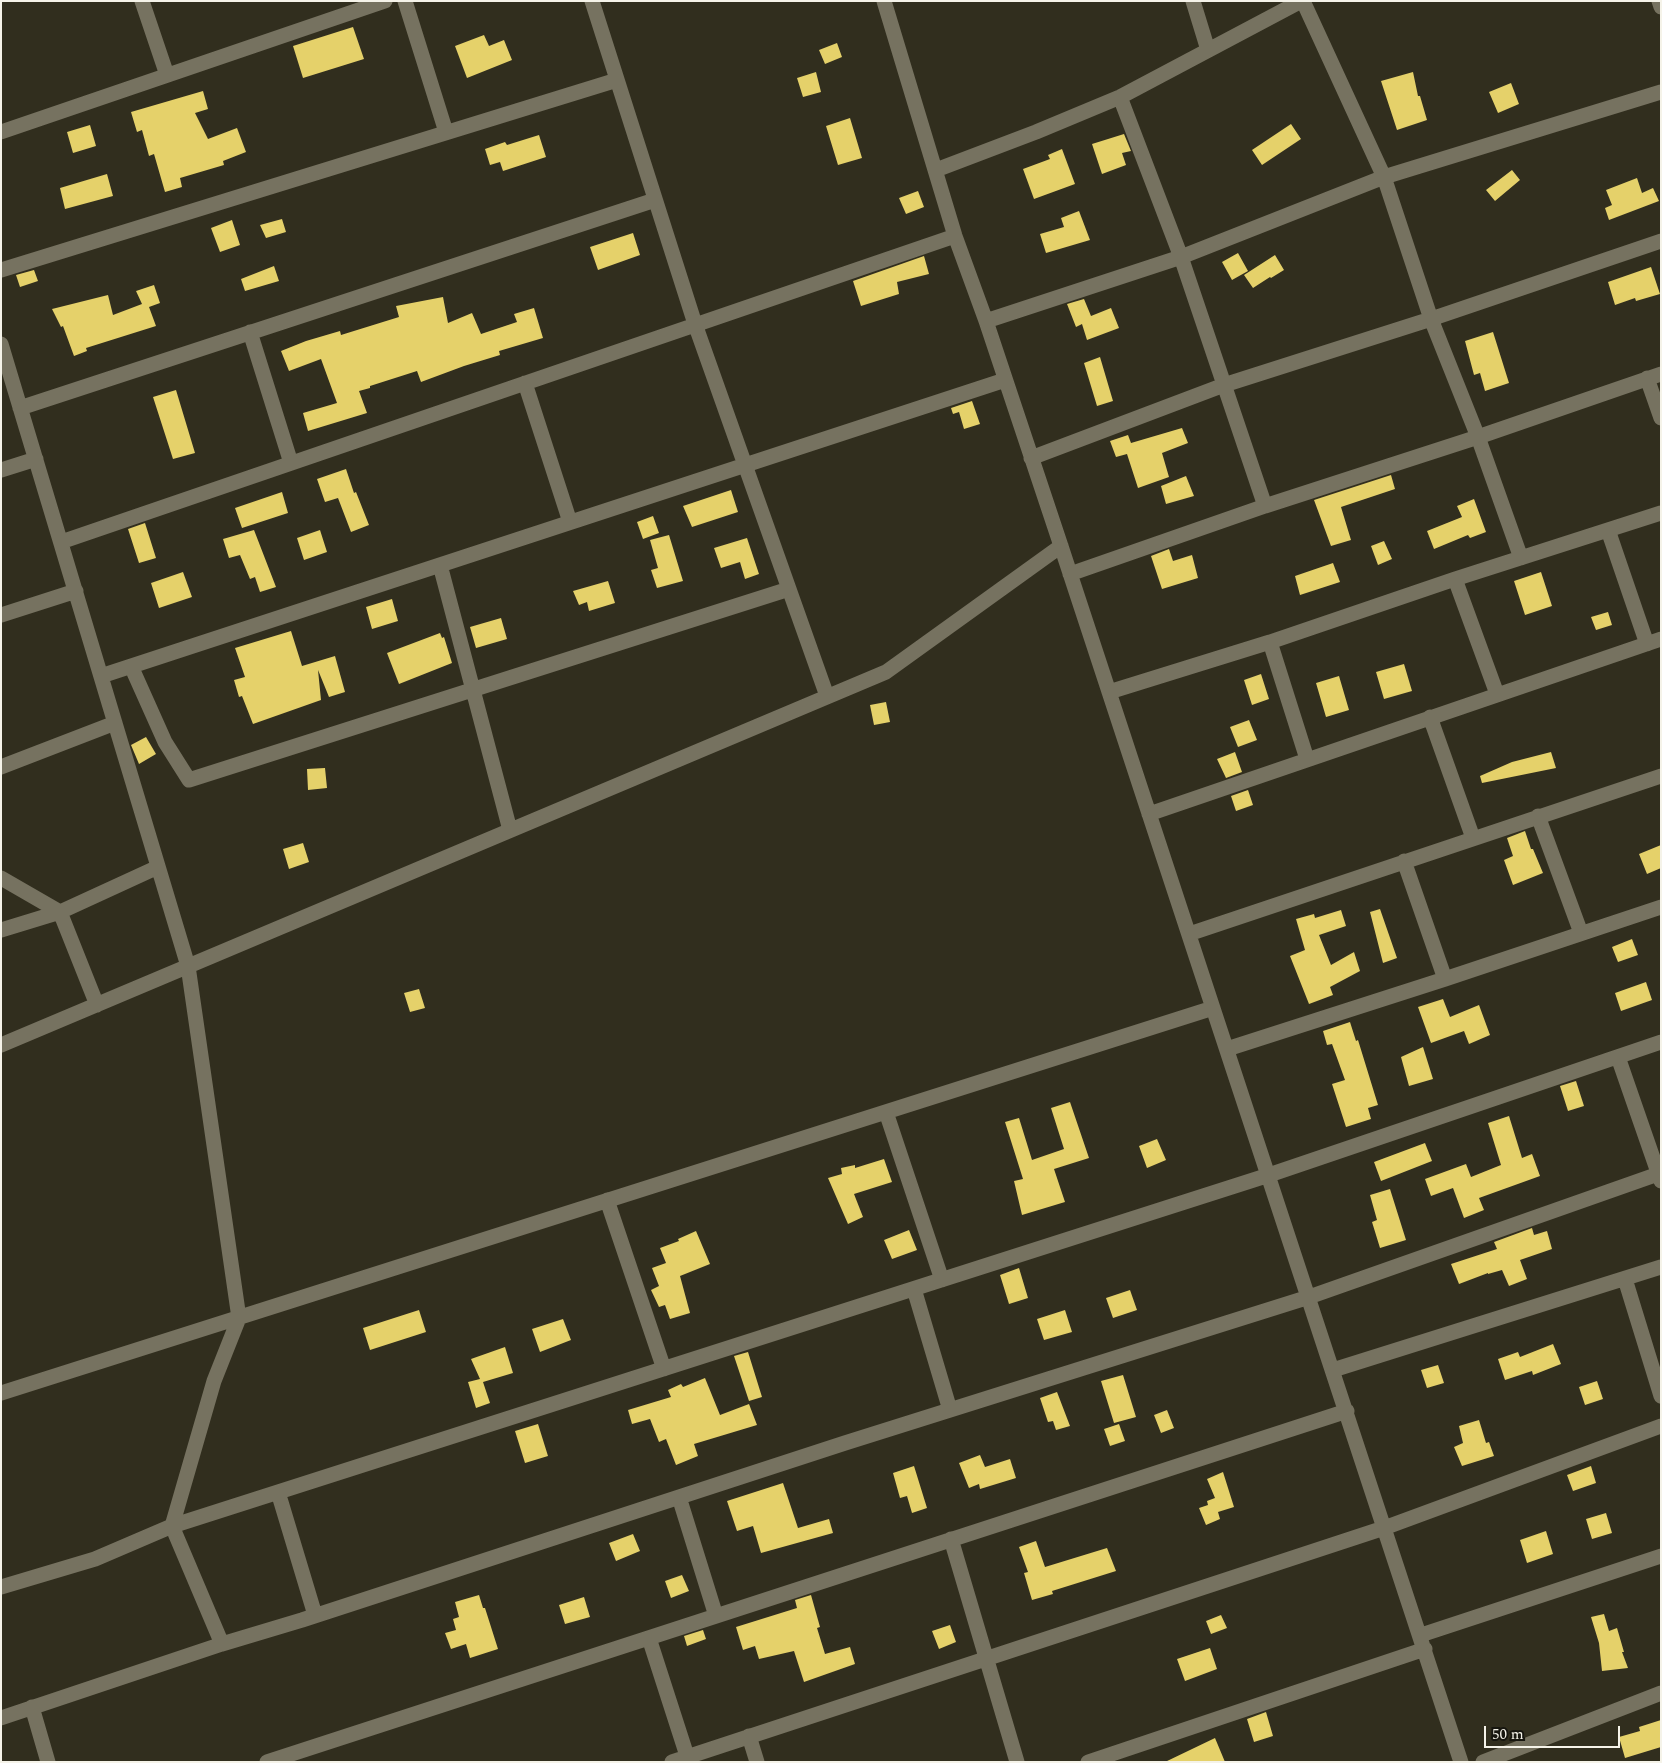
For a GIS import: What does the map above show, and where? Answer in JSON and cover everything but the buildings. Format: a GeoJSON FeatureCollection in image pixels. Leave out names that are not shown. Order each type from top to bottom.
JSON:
{"type":"FeatureCollection","features":[{"type":"Feature","properties":{"kind":"street"},"geometry":{"type":"LineString","coordinates":[[142,1],[167,75]]}},
{"type":"Feature","properties":{"kind":"street"},"geometry":{"type":"LineString","coordinates":[[1,132],[385,1]]}},
{"type":"Feature","properties":{"kind":"street"},"geometry":{"type":"LineString","coordinates":[[405,1],[446,132]]}},
{"type":"Feature","properties":{"kind":"street"},"geometry":{"type":"LineString","coordinates":[[592,1],[695,324],[827,696]]}},
{"type":"Feature","properties":{"kind":"street"},"geometry":{"type":"LineString","coordinates":[[884,1],[955,236],[986,321],[1061,546],[1462,1762]]}},
{"type":"Feature","properties":{"kind":"street"},"geometry":{"type":"LineString","coordinates":[[1193,1],[1208,50]]}},
{"type":"Feature","properties":{"kind":"street"},"geometry":{"type":"LineString","coordinates":[[936,170],[1036,132],[1120,97],[1302,1],[1384,177],[1431,319],[1478,437],[1521,558]]}},
{"type":"Feature","properties":{"kind":"street"},"geometry":{"type":"LineString","coordinates":[[1658,1],[1661,7]]}},
{"type":"Feature","properties":{"kind":"street"},"geometry":{"type":"LineString","coordinates":[[1,270],[617,80]]}},
{"type":"Feature","properties":{"kind":"street"},"geometry":{"type":"LineString","coordinates":[[986,321],[1181,257],[1384,177],[1661,92]]}},
{"type":"Feature","properties":{"kind":"street"},"geometry":{"type":"LineString","coordinates":[[1120,97],[1181,257],[1265,506]]}},
{"type":"Feature","properties":{"kind":"street"},"geometry":{"type":"LineString","coordinates":[[20,408],[655,200]]}},
{"type":"Feature","properties":{"kind":"street"},"geometry":{"type":"LineString","coordinates":[[61,542],[955,236]]}},
{"type":"Feature","properties":{"kind":"street"},"geometry":{"type":"LineString","coordinates":[[1031,458],[1224,385],[1431,319],[1661,241]]}},
{"type":"Feature","properties":{"kind":"street"},"geometry":{"type":"LineString","coordinates":[[250,332],[291,463]]}},
{"type":"Feature","properties":{"kind":"street"},"geometry":{"type":"LineString","coordinates":[[1,344],[188,966],[239,1318],[214,1381],[172,1526],[222,1644]]}},
{"type":"Feature","properties":{"kind":"street"},"geometry":{"type":"LineString","coordinates":[[1070,574],[1265,506],[1478,437],[1654,376],[1661,418]]}},
{"type":"Feature","properties":{"kind":"street"},"geometry":{"type":"LineString","coordinates":[[101,676],[1005,380]]}},
{"type":"Feature","properties":{"kind":"street"},"geometry":{"type":"LineString","coordinates":[[526,383],[570,522]]}},
{"type":"Feature","properties":{"kind":"street"},"geometry":{"type":"LineString","coordinates":[[1,470],[36,459]]}},
{"type":"Feature","properties":{"kind":"street"},"geometry":{"type":"LineString","coordinates":[[1109,692],[1270,642],[1455,579],[1661,514]]}},
{"type":"Feature","properties":{"kind":"street"},"geometry":{"type":"LineString","coordinates":[[1149,814],[1654,642],[1608,530]]}},
{"type":"Feature","properties":{"kind":"street"},"geometry":{"type":"LineString","coordinates":[[1,1045],[886,672],[1061,546]]}},
{"type":"Feature","properties":{"kind":"street"},"geometry":{"type":"LineString","coordinates":[[440,565],[510,830]]}},
{"type":"Feature","properties":{"kind":"street"},"geometry":{"type":"LineString","coordinates":[[1455,579],[1497,694]]}},
{"type":"Feature","properties":{"kind":"street"},"geometry":{"type":"LineString","coordinates":[[131,666],[165,742],[189,780],[789,589]]}},
{"type":"Feature","properties":{"kind":"street"},"geometry":{"type":"LineString","coordinates":[[1,615],[76,591]]}},
{"type":"Feature","properties":{"kind":"street"},"geometry":{"type":"LineString","coordinates":[[1270,642],[1307,759]]}},
{"type":"Feature","properties":{"kind":"street"},"geometry":{"type":"LineString","coordinates":[[1430,717],[1473,838]]}},
{"type":"Feature","properties":{"kind":"street"},"geometry":{"type":"LineString","coordinates":[[1,767],[115,723]]}},
{"type":"Feature","properties":{"kind":"street"},"geometry":{"type":"LineString","coordinates":[[1189,934],[1661,776]]}},
{"type":"Feature","properties":{"kind":"street"},"geometry":{"type":"LineString","coordinates":[[1538,816],[1581,933]]}},
{"type":"Feature","properties":{"kind":"street"},"geometry":{"type":"LineString","coordinates":[[1404,861],[1445,979]]}},
{"type":"Feature","properties":{"kind":"street"},"geometry":{"type":"LineString","coordinates":[[1,930],[60,912],[158,867]]}},
{"type":"Feature","properties":{"kind":"street"},"geometry":{"type":"LineString","coordinates":[[1,878],[60,912],[97,1004]]}},
{"type":"Feature","properties":{"kind":"street"},"geometry":{"type":"LineString","coordinates":[[1227,1049],[1661,907]]}},
{"type":"Feature","properties":{"kind":"street"},"geometry":{"type":"LineString","coordinates":[[1,1393],[1213,1008]]}},
{"type":"Feature","properties":{"kind":"street"},"geometry":{"type":"LineString","coordinates":[[1,1587],[96,1559],[172,1526],[1269,1175],[1661,1042]]}},
{"type":"Feature","properties":{"kind":"street"},"geometry":{"type":"LineString","coordinates":[[1,1718],[222,1644],[950,1410],[1309,1297],[1660,1176],[1618,1057]]}},
{"type":"Feature","properties":{"kind":"street"},"geometry":{"type":"LineString","coordinates":[[886,1112],[942,1280]]}},
{"type":"Feature","properties":{"kind":"street"},"geometry":{"type":"LineString","coordinates":[[607,1200],[664,1369]]}},
{"type":"Feature","properties":{"kind":"street"},"geometry":{"type":"LineString","coordinates":[[1333,1370],[1661,1267]]}},
{"type":"Feature","properties":{"kind":"street"},"geometry":{"type":"LineString","coordinates":[[1624,1279],[1661,1396]]}},
{"type":"Feature","properties":{"kind":"street"},"geometry":{"type":"LineString","coordinates":[[914,1290],[950,1410]]}},
{"type":"Feature","properties":{"kind":"street"},"geometry":{"type":"LineString","coordinates":[[268,1762],[1346,1411]]}},
{"type":"Feature","properties":{"kind":"street"},"geometry":{"type":"LineString","coordinates":[[672,1762],[689,1759],[750,1736],[1384,1528],[1661,1426]]}},
{"type":"Feature","properties":{"kind":"street"},"geometry":{"type":"LineString","coordinates":[[278,1492],[315,1615]]}},
{"type":"Feature","properties":{"kind":"street"},"geometry":{"type":"LineString","coordinates":[[679,1497],[716,1616]]}},
{"type":"Feature","properties":{"kind":"street"},"geometry":{"type":"LineString","coordinates":[[951,1539],[1017,1762]]}},
{"type":"Feature","properties":{"kind":"street"},"geometry":{"type":"LineString","coordinates":[[1421,1635],[1661,1556]]}},
{"type":"Feature","properties":{"kind":"street"},"geometry":{"type":"LineString","coordinates":[[649,1638],[689,1759]]}},
{"type":"Feature","properties":{"kind":"street"},"geometry":{"type":"LineString","coordinates":[[1088,1762],[1425,1649]]}},
{"type":"Feature","properties":{"kind":"street"},"geometry":{"type":"LineString","coordinates":[[1483,1762],[1661,1693]]}},
{"type":"Feature","properties":{"kind":"street"},"geometry":{"type":"LineString","coordinates":[[32,1707],[48,1762]]}},
{"type":"Feature","properties":{"kind":"street"},"geometry":{"type":"LineString","coordinates":[[750,1736],[758,1762]]}}]}
